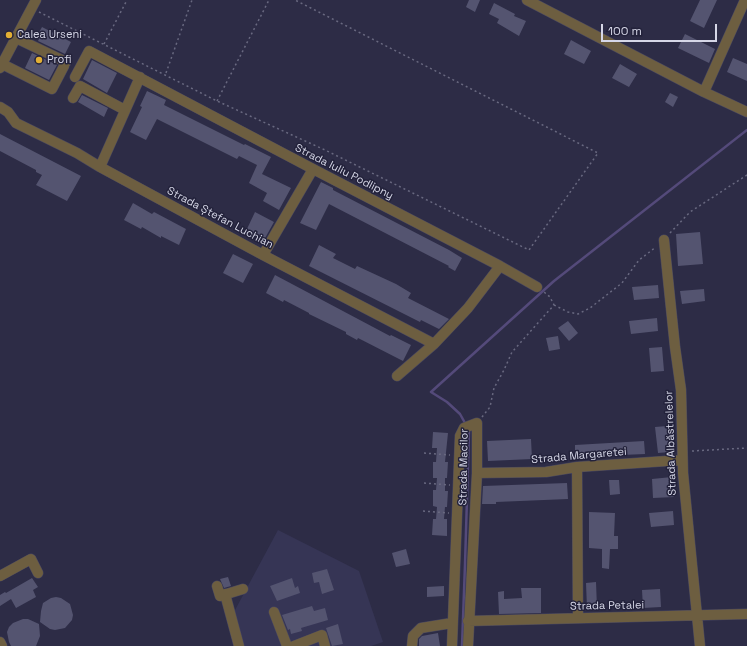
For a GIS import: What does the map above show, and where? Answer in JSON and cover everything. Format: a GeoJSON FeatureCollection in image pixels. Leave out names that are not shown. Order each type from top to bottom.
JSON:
{"type":"FeatureCollection","features":[{"type":"Feature","properties":{"kind":"street"},"geometry":{"type":"LineString","coordinates":[[527,0],[704,92],[747,112]]}},
{"type":"Feature","properties":{"kind":"street"},"geometry":{"type":"LineString","coordinates":[[704,92],[745,0]]}},
{"type":"Feature","properties":{"kind":"street"},"geometry":{"type":"LineString","coordinates":[[16,38],[65,64],[52,90],[1,66],[34,4]]}},
{"type":"Feature","properties":{"kind":"street","name":"Strada Iuliu Podlipny"},"geometry":{"type":"LineString","coordinates":[[75,77],[89,51],[500,266],[537,287]]}},
{"type":"Feature","properties":{"kind":"street"},"geometry":{"type":"LineString","coordinates":[[100,167],[140,77]]}},
{"type":"Feature","properties":{"kind":"street"},"geometry":{"type":"LineString","coordinates":[[73,98],[80,86],[125,110]]}},
{"type":"Feature","properties":{"kind":"street","name":"Strada Ștefan Luchian"},"geometry":{"type":"LineString","coordinates":[[0,107],[8,112],[16,123],[77,153],[100,167],[263,255],[434,344]]}},
{"type":"Feature","properties":{"kind":"street"},"geometry":{"type":"LineString","coordinates":[[263,255],[312,169]]}},
{"type":"Feature","properties":{"kind":"street","name":"Strada Albăstrelelor"},"geometry":{"type":"LineString","coordinates":[[664,240],[681,390],[682,457],[700,646]]}},
{"type":"Feature","properties":{"kind":"street"},"geometry":{"type":"LineString","coordinates":[[397,376],[434,344],[468,308],[500,266]]}},
{"type":"Feature","properties":{"kind":"street","name":"Strada Macilor"},"geometry":{"type":"LineString","coordinates":[[452,646],[461,432],[464,428],[477,423],[477,473],[468,621],[468,646]]}},
{"type":"Feature","properties":{"kind":"street","name":"Strada Margaretei"},"geometry":{"type":"LineString","coordinates":[[477,473],[546,472],[577,467],[682,457]]}},
{"type":"Feature","properties":{"kind":"street"},"geometry":{"type":"LineString","coordinates":[[577,467],[578,618]]}},
{"type":"Feature","properties":{"kind":"street"},"geometry":{"type":"LineString","coordinates":[[0,576],[31,559],[38,573]]}},
{"type":"Feature","properties":{"kind":"street"},"geometry":{"type":"LineString","coordinates":[[217,586],[220,596],[243,589]]}},
{"type":"Feature","properties":{"kind":"street"},"geometry":{"type":"LineString","coordinates":[[225,594],[239,646]]}},
{"type":"Feature","properties":{"kind":"street"},"geometry":{"type":"LineString","coordinates":[[274,612],[287,646]]}},
{"type":"Feature","properties":{"kind":"street","name":"Strada Petalei"},"geometry":{"type":"LineString","coordinates":[[468,621],[747,614]]}},
{"type":"Feature","properties":{"kind":"street"},"geometry":{"type":"LineString","coordinates":[[412,646],[413,636],[421,628],[452,623]]}},
{"type":"Feature","properties":{"kind":"street"},"geometry":{"type":"LineString","coordinates":[[294,646],[322,635],[325,646]]}},
{"type":"Feature","properties":{"kind":"street"},"geometry":{"type":"LineString","coordinates":[[0,642],[2,646]]}},
{"type":"Feature","properties":{"kind":"path"},"geometry":{"type":"LineString","coordinates":[[104,44],[127,0]]}},
{"type":"Feature","properties":{"kind":"path"},"geometry":{"type":"LineString","coordinates":[[165,74],[192,0]]}},
{"type":"Feature","properties":{"kind":"path"},"geometry":{"type":"LineString","coordinates":[[217,101],[269,0]]}},
{"type":"Feature","properties":{"kind":"path"},"geometry":{"type":"LineString","coordinates":[[34,4],[104,44],[217,101],[324,150],[529,250],[598,153],[295,0]]}},
{"type":"Feature","properties":{"kind":"path"},"geometry":{"type":"LineString","coordinates":[[537,287],[550,297],[554,304],[568,312],[578,314],[590,308],[622,283],[639,260],[664,240],[690,212],[747,175]]}},
{"type":"Feature","properties":{"kind":"path"},"geometry":{"type":"LineString","coordinates":[[477,423],[490,407],[494,388],[512,352],[554,304]]}},
{"type":"Feature","properties":{"kind":"path"},"geometry":{"type":"LineString","coordinates":[[682,457],[701,449],[747,448]]}},
{"type":"Feature","properties":{"kind":"path"},"geometry":{"type":"LineString","coordinates":[[424,454],[459,455]]}},
{"type":"Feature","properties":{"kind":"path"},"geometry":{"type":"LineString","coordinates":[[424,483],[458,485]]}},
{"type":"Feature","properties":{"kind":"path"},"geometry":{"type":"LineString","coordinates":[[423,511],[457,513]]}},
{"type":"Feature","properties":{"kind":"shaded area"},"geometry":{"type":"Polygon","coordinates":[[[278,530],[359,571],[383,642],[371,646],[244,646],[234,612],[278,530]]]}},
{"type":"Feature","properties":{"kind":"building"},"geometry":{"type":"Polygon","coordinates":[[[469,0],[480,0],[475,12],[466,7],[469,0]]]}},
{"type":"Feature","properties":{"kind":"building"},"geometry":{"type":"Polygon","coordinates":[[[700,0],[717,0],[704,28],[690,21],[700,0]]]}},
{"type":"Feature","properties":{"kind":"building"},"geometry":{"type":"Polygon","coordinates":[[[494,3],[515,14],[514,16],[526,21],[519,36],[497,23],[499,19],[489,14],[494,3]]]}},
{"type":"Feature","properties":{"kind":"building"},"geometry":{"type":"Polygon","coordinates":[[[42,27],[71,42],[65,54],[38,41],[39,39],[36,38],[42,27]]]}},
{"type":"Feature","properties":{"kind":"building"},"geometry":{"type":"Polygon","coordinates":[[[685,34],[715,49],[709,63],[678,48],[685,34]]]}},
{"type":"Feature","properties":{"kind":"building"},"geometry":{"type":"Polygon","coordinates":[[[571,40],[591,51],[584,64],[564,54],[571,40]]]}},
{"type":"Feature","properties":{"kind":"building"},"geometry":{"type":"Polygon","coordinates":[[[32,53],[57,65],[49,80],[25,68],[32,53]]]}},
{"type":"Feature","properties":{"kind":"building"},"geometry":{"type":"Polygon","coordinates":[[[733,58],[747,64],[747,81],[727,72],[733,58]]]}},
{"type":"Feature","properties":{"kind":"building"},"geometry":{"type":"Polygon","coordinates":[[[92,60],[117,73],[107,93],[83,79],[92,60]]]}},
{"type":"Feature","properties":{"kind":"building"},"geometry":{"type":"Polygon","coordinates":[[[620,64],[637,74],[629,87],[612,78],[620,64]]]}},
{"type":"Feature","properties":{"kind":"building"},"geometry":{"type":"Polygon","coordinates":[[[147,91],[166,100],[164,105],[271,157],[262,174],[291,188],[279,210],[263,201],[267,193],[249,183],[257,165],[239,156],[237,159],[157,119],[146,140],[130,132],[142,107],[140,106],[147,91]]]}},
{"type":"Feature","properties":{"kind":"building"},"geometry":{"type":"Polygon","coordinates":[[[670,93],[678,97],[673,107],[665,102],[670,93]]]}},
{"type":"Feature","properties":{"kind":"building"},"geometry":{"type":"Polygon","coordinates":[[[82,95],[108,108],[104,117],[78,102],[82,95]]]}},
{"type":"Feature","properties":{"kind":"building"},"geometry":{"type":"Polygon","coordinates":[[[0,134],[81,176],[67,201],[36,185],[42,175],[36,172],[36,170],[0,151],[0,134]]]}},
{"type":"Feature","properties":{"kind":"building"},"geometry":{"type":"Polygon","coordinates":[[[321,182],[333,188],[333,190],[462,258],[455,271],[448,267],[449,266],[329,204],[316,230],[300,223],[321,182]]]}},
{"type":"Feature","properties":{"kind":"building"},"geometry":{"type":"Polygon","coordinates":[[[133,203],[152,214],[154,212],[186,229],[179,245],[124,220],[133,203]]]}},
{"type":"Feature","properties":{"kind":"building"},"geometry":{"type":"Polygon","coordinates":[[[255,212],[274,222],[264,240],[246,231],[255,212]]]}},
{"type":"Feature","properties":{"kind":"building"},"geometry":{"type":"Polygon","coordinates":[[[700,232],[703,264],[678,266],[676,234],[700,232]]]}},
{"type":"Feature","properties":{"kind":"building"},"geometry":{"type":"Polygon","coordinates":[[[319,245],[336,254],[333,258],[355,269],[357,266],[396,284],[411,293],[408,298],[449,319],[439,329],[421,320],[420,322],[309,266],[319,245]]]}},
{"type":"Feature","properties":{"kind":"building"},"geometry":{"type":"Polygon","coordinates":[[[233,254],[253,264],[243,283],[223,273],[233,254]]]}},
{"type":"Feature","properties":{"kind":"building"},"geometry":{"type":"Polygon","coordinates":[[[275,275],[390,336],[391,335],[411,345],[403,361],[358,338],[357,340],[346,334],[346,332],[284,300],[283,302],[266,293],[275,275]]]}},
{"type":"Feature","properties":{"kind":"building"},"geometry":{"type":"Polygon","coordinates":[[[658,285],[659,298],[634,300],[632,287],[658,285]]]}},
{"type":"Feature","properties":{"kind":"building"},"geometry":{"type":"Polygon","coordinates":[[[704,289],[705,301],[682,304],[680,291],[704,289]]]}},
{"type":"Feature","properties":{"kind":"building"},"geometry":{"type":"Polygon","coordinates":[[[657,318],[658,331],[631,334],[629,321],[657,318]]]}},
{"type":"Feature","properties":{"kind":"building"},"geometry":{"type":"Polygon","coordinates":[[[568,321],[578,333],[569,341],[558,328],[568,321]]]}},
{"type":"Feature","properties":{"kind":"building"},"geometry":{"type":"Polygon","coordinates":[[[558,336],[560,349],[549,351],[546,338],[558,336]]]}},
{"type":"Feature","properties":{"kind":"building"},"geometry":{"type":"Polygon","coordinates":[[[662,347],[664,371],[651,372],[649,348],[662,347]]]}},
{"type":"Feature","properties":{"kind":"building"},"geometry":{"type":"Polygon","coordinates":[[[667,426],[669,452],[658,453],[655,427],[667,426]]]}},
{"type":"Feature","properties":{"kind":"building"},"geometry":{"type":"Polygon","coordinates":[[[433,432],[448,433],[445,462],[448,462],[447,478],[445,478],[445,491],[448,491],[447,507],[445,507],[444,519],[447,519],[447,536],[432,535],[433,519],[436,519],[437,507],[433,506],[433,490],[436,490],[437,478],[433,478],[433,462],[436,462],[437,448],[432,448],[433,432]]]}},
{"type":"Feature","properties":{"kind":"building"},"geometry":{"type":"Polygon","coordinates":[[[531,439],[532,459],[488,461],[487,441],[531,439]]]}},
{"type":"Feature","properties":{"kind":"building"},"geometry":{"type":"Polygon","coordinates":[[[644,441],[645,454],[575,457],[575,445],[644,441]]]}},
{"type":"Feature","properties":{"kind":"building"},"geometry":{"type":"Polygon","coordinates":[[[672,477],[674,497],[653,498],[652,479],[672,477]]]}},
{"type":"Feature","properties":{"kind":"building"},"geometry":{"type":"Polygon","coordinates":[[[609,480],[619,480],[620,494],[610,495],[609,480]]]}},
{"type":"Feature","properties":{"kind":"building"},"geometry":{"type":"Polygon","coordinates":[[[567,483],[568,499],[482,504],[483,486],[567,483]]]}},
{"type":"Feature","properties":{"kind":"building"},"geometry":{"type":"Polygon","coordinates":[[[673,511],[674,525],[651,527],[649,513],[673,511]]]}},
{"type":"Feature","properties":{"kind":"building"},"geometry":{"type":"Polygon","coordinates":[[[589,512],[615,513],[614,536],[618,536],[618,549],[610,549],[609,569],[602,568],[602,549],[589,548],[589,512]]]}},
{"type":"Feature","properties":{"kind":"building"},"geometry":{"type":"Polygon","coordinates":[[[406,549],[410,564],[396,567],[392,553],[406,549]]]}},
{"type":"Feature","properties":{"kind":"building"},"geometry":{"type":"Polygon","coordinates":[[[327,569],[334,590],[322,594],[319,582],[314,583],[312,573],[327,569]]]}},
{"type":"Feature","properties":{"kind":"building"},"geometry":{"type":"Polygon","coordinates":[[[228,577],[231,586],[224,588],[220,579],[228,577]]]}},
{"type":"Feature","properties":{"kind":"building"},"geometry":{"type":"Polygon","coordinates":[[[32,578],[38,587],[33,590],[36,597],[16,608],[11,599],[0,606],[0,595],[32,578]]]}},
{"type":"Feature","properties":{"kind":"building"},"geometry":{"type":"Polygon","coordinates":[[[292,578],[295,588],[298,586],[300,593],[277,601],[270,586],[292,578]]]}},
{"type":"Feature","properties":{"kind":"building"},"geometry":{"type":"Polygon","coordinates":[[[596,582],[597,608],[587,608],[586,583],[596,582]]]}},
{"type":"Feature","properties":{"kind":"building"},"geometry":{"type":"Polygon","coordinates":[[[444,586],[444,596],[427,597],[427,587],[444,586]]]}},
{"type":"Feature","properties":{"kind":"building"},"geometry":{"type":"Polygon","coordinates":[[[521,588],[541,588],[541,613],[499,614],[498,592],[504,591],[504,599],[522,598],[521,588]]]}},
{"type":"Feature","properties":{"kind":"building"},"geometry":{"type":"Polygon","coordinates":[[[660,589],[661,607],[643,608],[642,590],[660,589]]]}},
{"type":"Feature","properties":{"kind":"building"},"geometry":{"type":"Polygon","coordinates":[[[56,597],[61,598],[70,604],[73,615],[72,620],[65,628],[55,630],[50,629],[40,622],[43,603],[56,597]]]}},
{"type":"Feature","properties":{"kind":"building"},"geometry":{"type":"Polygon","coordinates":[[[312,606],[314,611],[325,608],[328,620],[301,628],[302,631],[291,634],[290,629],[288,630],[282,615],[312,606]]]}},
{"type":"Feature","properties":{"kind":"building"},"geometry":{"type":"Polygon","coordinates":[[[23,619],[28,619],[39,624],[40,636],[36,646],[11,646],[9,642],[7,632],[9,627],[13,623],[23,619]]]}},
{"type":"Feature","properties":{"kind":"building"},"geometry":{"type":"Polygon","coordinates":[[[338,624],[343,644],[332,646],[326,628],[338,624]]]}},
{"type":"Feature","properties":{"kind":"building"},"geometry":{"type":"Polygon","coordinates":[[[438,633],[440,646],[419,646],[419,639],[422,636],[438,633]]]}},
{"type":"Feature","properties":{"kind":"waterway"},"geometry":{"type":"LineString","coordinates":[[465,423],[460,414],[447,402],[431,392],[554,281],[747,130]]}},
{"type":"Feature","properties":{"kind":"waterway"},"geometry":{"type":"LineString","coordinates":[[462,646],[469,432]]}},
{"type":"Feature","properties":{"kind":"place","name":"Calea Urseni"},"geometry":{"type":"Point","coordinates":[9,35]}},
{"type":"Feature","properties":{"kind":"place","name":"Profi"},"geometry":{"type":"Point","coordinates":[39,60]}}]}
